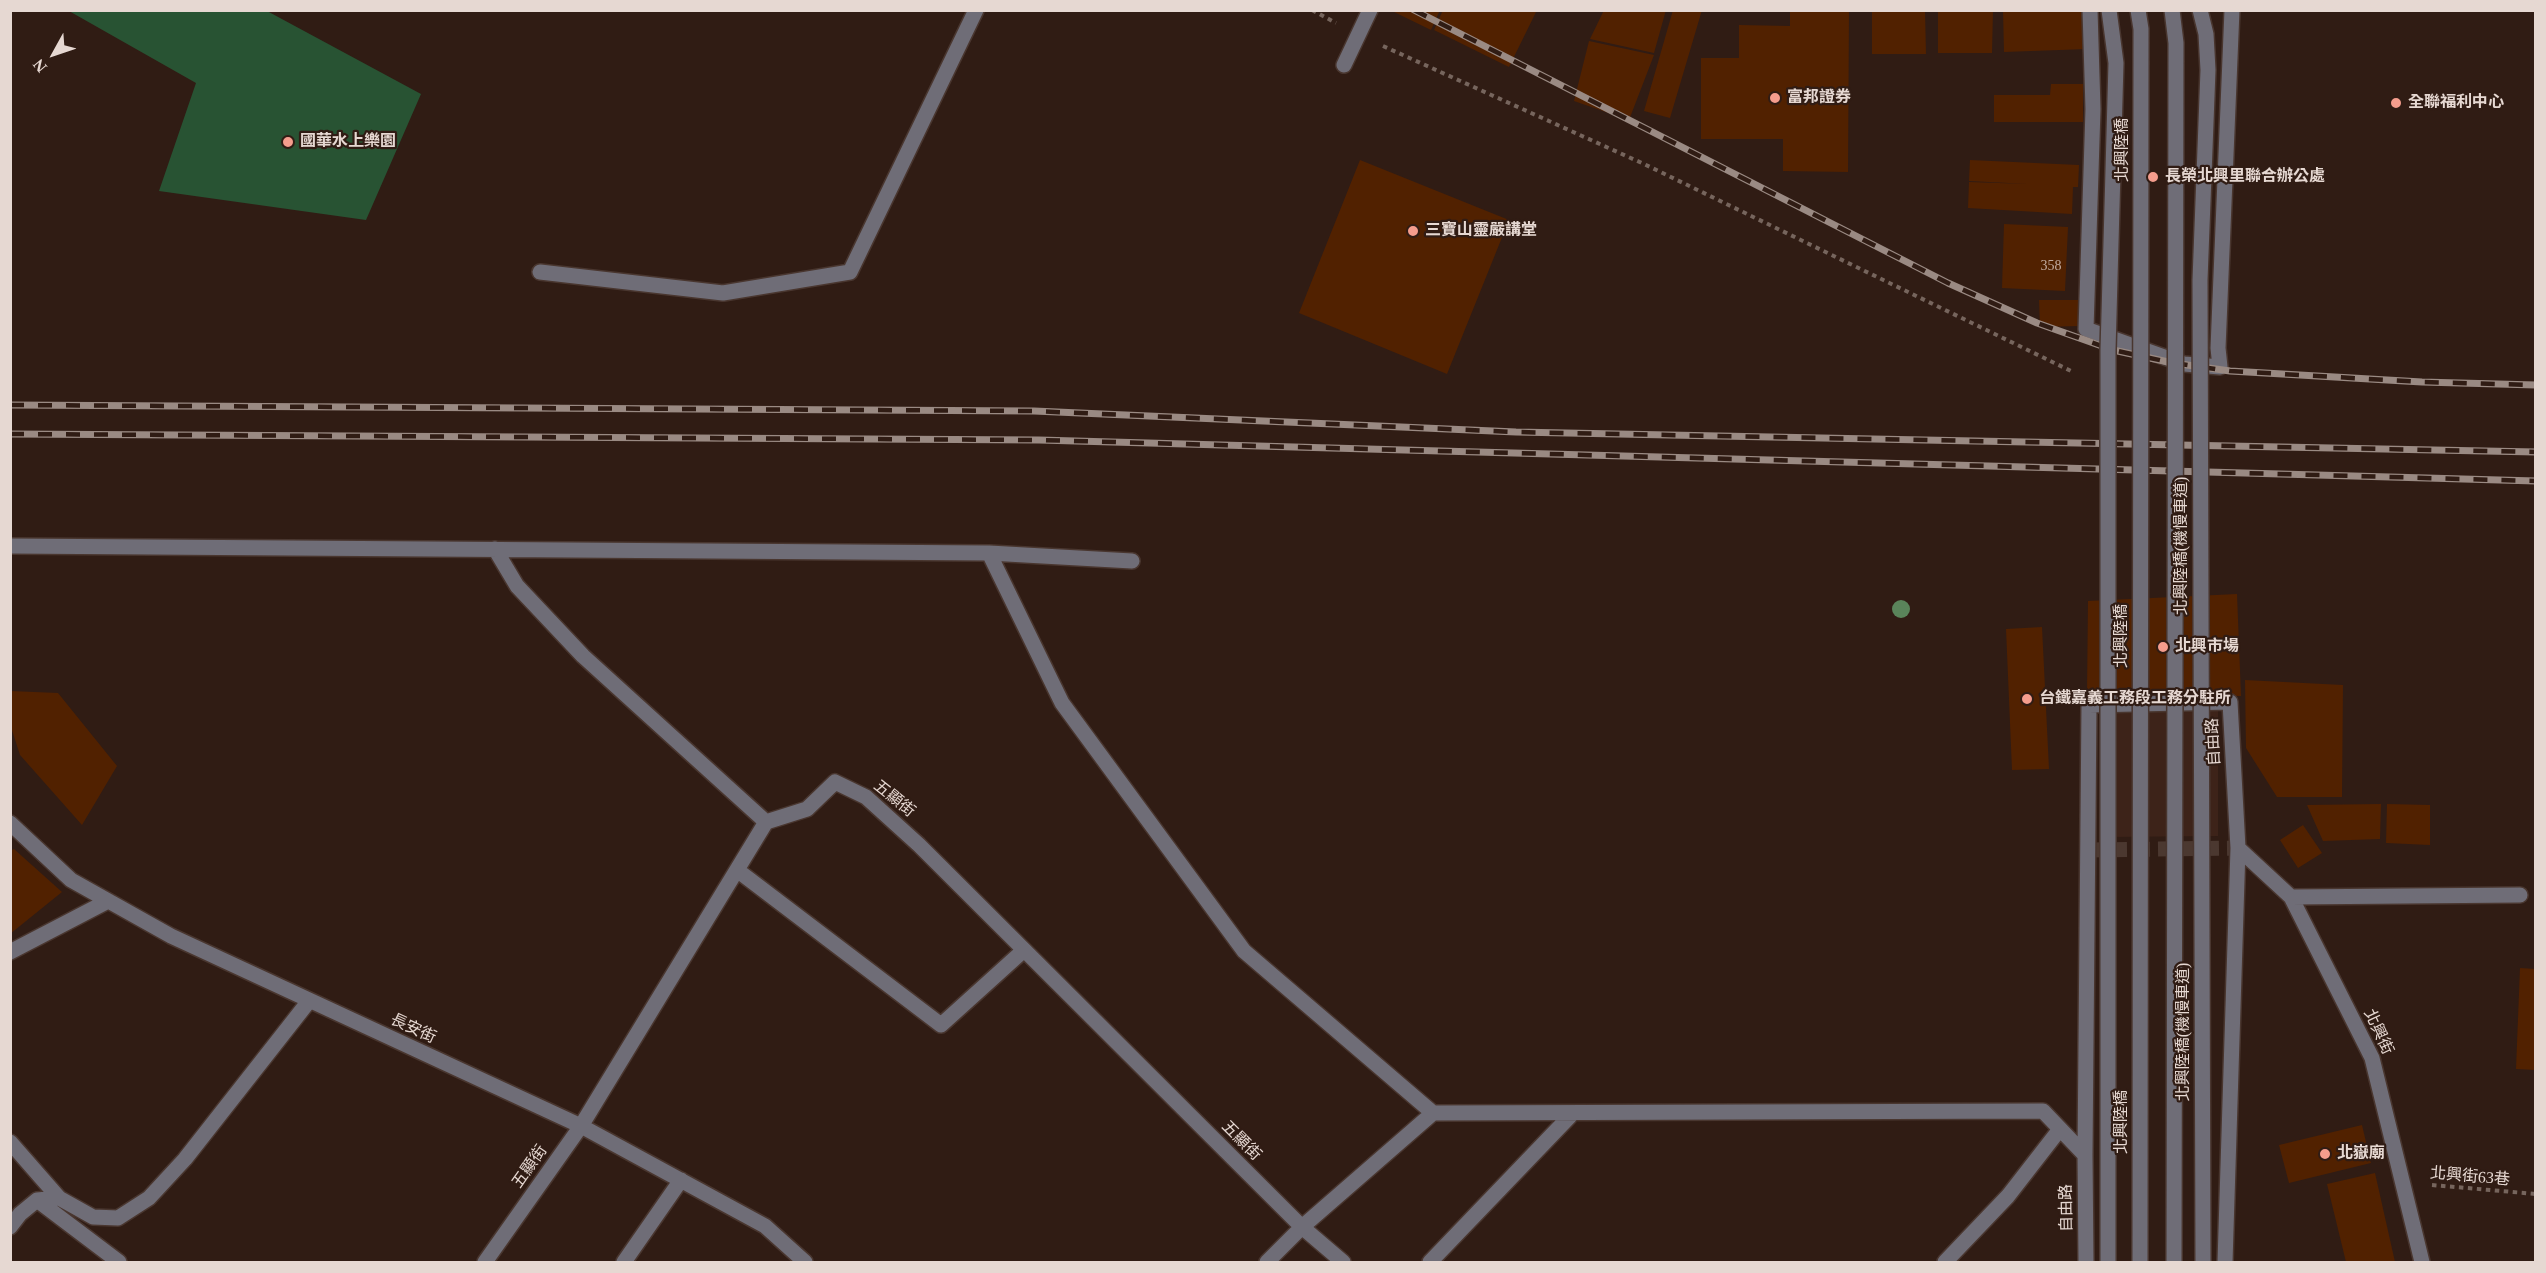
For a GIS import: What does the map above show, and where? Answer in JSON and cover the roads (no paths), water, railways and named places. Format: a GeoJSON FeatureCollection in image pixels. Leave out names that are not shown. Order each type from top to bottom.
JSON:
{"type":"FeatureCollection","features":[{"type":"Feature","properties":{"kind":"street"},"geometry":{"type":"LineString","coordinates":[[540,272],[723,293],[850,272],[976,10]]}},
{"type":"Feature","properties":{"kind":"street"},"geometry":{"type":"LineString","coordinates":[[1344,65],[1370,10]]}},
{"type":"Feature","properties":{"kind":"street"},"geometry":{"type":"LineString","coordinates":[[2090,10],[2093,109],[2086,329],[2184,364],[2220,367],[2218,348],[2232,10]]}},
{"type":"Feature","properties":{"kind":"street"},"geometry":{"type":"LineString","coordinates":[[2108,1263],[2108,350],[2116,63],[2109,10]]}},
{"type":"Feature","properties":{"kind":"street","name":"北興陸橋"},"geometry":{"type":"LineString","coordinates":[[2138,10],[2141,29],[2140,1263]]}},
{"type":"Feature","properties":{"kind":"street"},"geometry":{"type":"LineString","coordinates":[[2172,10],[2176,43],[2174,1263]]}},
{"type":"Feature","properties":{"kind":"street","name":"北興陸橋(機慢車道)"},"geometry":{"type":"LineString","coordinates":[[2200,10],[2206,34],[2208,70],[2200,280],[2203,1263]]}},
{"type":"Feature","properties":{"kind":"street"},"geometry":{"type":"LineString","coordinates":[[10,546],[988,553],[1132,561]]}},
{"type":"Feature","properties":{"kind":"street"},"geometry":{"type":"LineString","coordinates":[[495,549],[517,586],[583,656],[766,822]]}},
{"type":"Feature","properties":{"kind":"street"},"geometry":{"type":"LineString","coordinates":[[988,553],[1062,703],[1244,951],[1433,1113],[2043,1111],[2085,1155]]}},
{"type":"Feature","properties":{"kind":"street","name":"自由路"},"geometry":{"type":"LineString","coordinates":[[2086,1263],[2089,705],[2230,702],[2238,848],[2225,1263]]}},
{"type":"Feature","properties":{"kind":"street","name":"五顯街"},"geometry":{"type":"LineString","coordinates":[[485,1263],[581,1126],[766,822],[807,808],[835,782],[866,797],[920,845],[1302,1227],[1343,1263]]}},
{"type":"Feature","properties":{"kind":"street","name":"長安街"},"geometry":{"type":"LineString","coordinates":[[10,824],[71,880],[171,936],[581,1126],[765,1226],[805,1263]]}},
{"type":"Feature","properties":{"kind":"street","name":"北興街"},"geometry":{"type":"LineString","coordinates":[[2238,848],[2291,897],[2372,1058],[2422,1263]]}},
{"type":"Feature","properties":{"kind":"street"},"geometry":{"type":"LineString","coordinates":[[737,870],[941,1025],[1024,950]]}},
{"type":"Feature","properties":{"kind":"street"},"geometry":{"type":"LineString","coordinates":[[2291,897],[2520,896]]}},
{"type":"Feature","properties":{"kind":"street"},"geometry":{"type":"LineString","coordinates":[[10,952],[108,901]]}},
{"type":"Feature","properties":{"kind":"street"},"geometry":{"type":"LineString","coordinates":[[10,1142],[59,1198],[93,1217],[118,1218],[149,1198],[185,1159],[309,1001]]}},
{"type":"Feature","properties":{"kind":"street"},"geometry":{"type":"LineString","coordinates":[[1267,1263],[1302,1227],[1433,1113]]}},
{"type":"Feature","properties":{"kind":"street"},"geometry":{"type":"LineString","coordinates":[[1430,1263],[1572,1114]]}},
{"type":"Feature","properties":{"kind":"street"},"geometry":{"type":"LineString","coordinates":[[1945,1263],[2008,1196],[2060,1128]]}},
{"type":"Feature","properties":{"kind":"street"},"geometry":{"type":"LineString","coordinates":[[624,1263],[681,1180]]}},
{"type":"Feature","properties":{"kind":"street"},"geometry":{"type":"LineString","coordinates":[[10,1227],[20,1214],[37,1200],[59,1198]]}},
{"type":"Feature","properties":{"kind":"street"},"geometry":{"type":"LineString","coordinates":[[37,1200],[119,1263]]}},
{"type":"Feature","properties":{"kind":"tunnel"},"geometry":{"type":"LineString","coordinates":[[2089,850],[2238,848]]}},
{"type":"Feature","properties":{"kind":"railway"},"geometry":{"type":"LineString","coordinates":[[1414,10],[1948,283],[2037,323],[2113,350],[2173,363],[2230,371],[2422,382],[2536,385]]}},
{"type":"Feature","properties":{"kind":"railway"},"geometry":{"type":"LineString","coordinates":[[10,405],[1034,411],[1516,432],[2536,452]]}},
{"type":"Feature","properties":{"kind":"railway"},"geometry":{"type":"LineString","coordinates":[[10,434],[1039,440],[2536,481]]}},
{"type":"Feature","properties":{"kind":"place","name":"富邦證券"},"geometry":{"type":"Point","coordinates":[1775,98]}},
{"type":"Feature","properties":{"kind":"place","name":"全聯福利中心"},"geometry":{"type":"Point","coordinates":[2396,103]}},
{"type":"Feature","properties":{"kind":"place","name":"國華水上樂園"},"geometry":{"type":"Point","coordinates":[288,142]}},
{"type":"Feature","properties":{"kind":"place","name":"長榮北興里聯合辦公處"},"geometry":{"type":"Point","coordinates":[2153,177]}},
{"type":"Feature","properties":{"kind":"place","name":"三寶山靈嚴講堂"},"geometry":{"type":"Point","coordinates":[1413,231]}},
{"type":"Feature","properties":{"kind":"place","name":"北興市場"},"geometry":{"type":"Point","coordinates":[2163,647]}},
{"type":"Feature","properties":{"kind":"place","name":"台鐵嘉義工務段工務分駐所"},"geometry":{"type":"Point","coordinates":[2027,699]}},
{"type":"Feature","properties":{"kind":"place","name":"北嶽廟"},"geometry":{"type":"Point","coordinates":[2325,1154]}}]}
